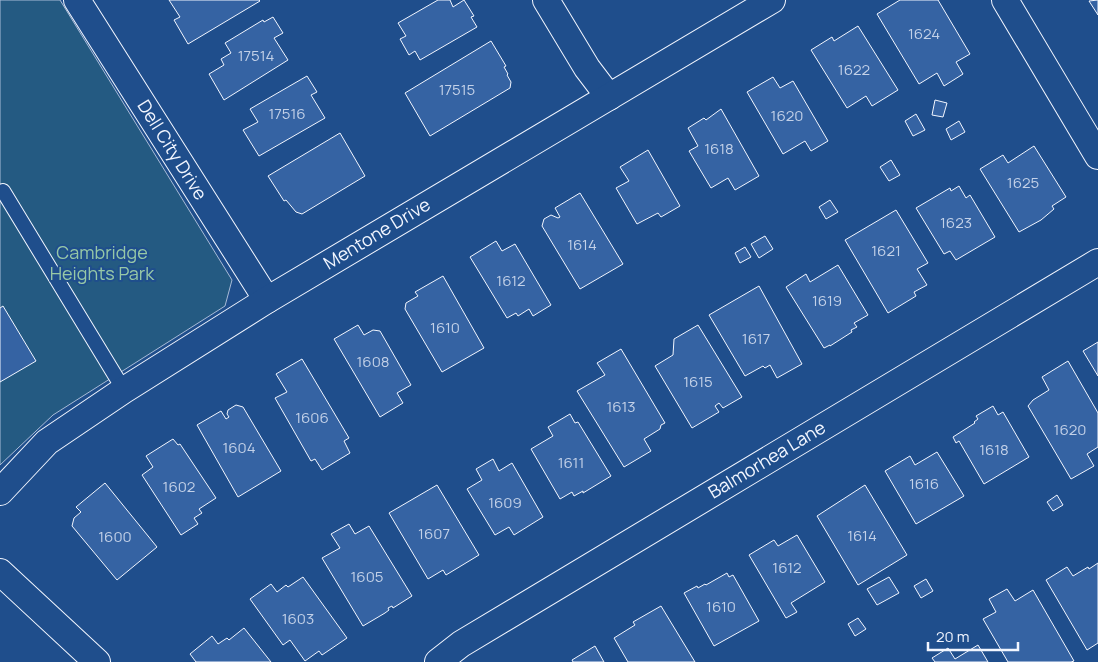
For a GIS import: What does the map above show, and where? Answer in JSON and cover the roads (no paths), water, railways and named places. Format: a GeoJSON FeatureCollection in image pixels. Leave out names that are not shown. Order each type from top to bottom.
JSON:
{"type":"FeatureCollection","features":[{"type":"Feature","properties":{"kind":"street","name":"Dell City Drive"},"geometry":{"type":"LineString","coordinates":[[78,0],[267,300]]}},
{"type":"Feature","properties":{"kind":"street"},"geometry":{"type":"LineString","coordinates":[[546,0],[587,68],[609,97]]}},
{"type":"Feature","properties":{"kind":"street","name":"Mentone Drive"},"geometry":{"type":"LineString","coordinates":[[0,492],[47,442],[124,390],[267,300],[772,0]]}},
{"type":"Feature","properties":{"kind":"street"},"geometry":{"type":"LineString","coordinates":[[1005,0],[1098,156]]}},
{"type":"Feature","properties":{"kind":"street","name":"Balmorhea Lane"},"geometry":{"type":"LineString","coordinates":[[438,662],[461,644],[1098,262]]}},
{"type":"Feature","properties":{"kind":"street"},"geometry":{"type":"LineString","coordinates":[[0,572],[97,662]]}},
{"type":"Feature","properties":{"kind":"lane"},"geometry":{"type":"LineString","coordinates":[[3,190],[124,390]]}},
{"type":"Feature","properties":{"kind":"park label","name":"Cambridge Heights Park"},"geometry":{"type":"Point","coordinates":[102,263]}}]}
